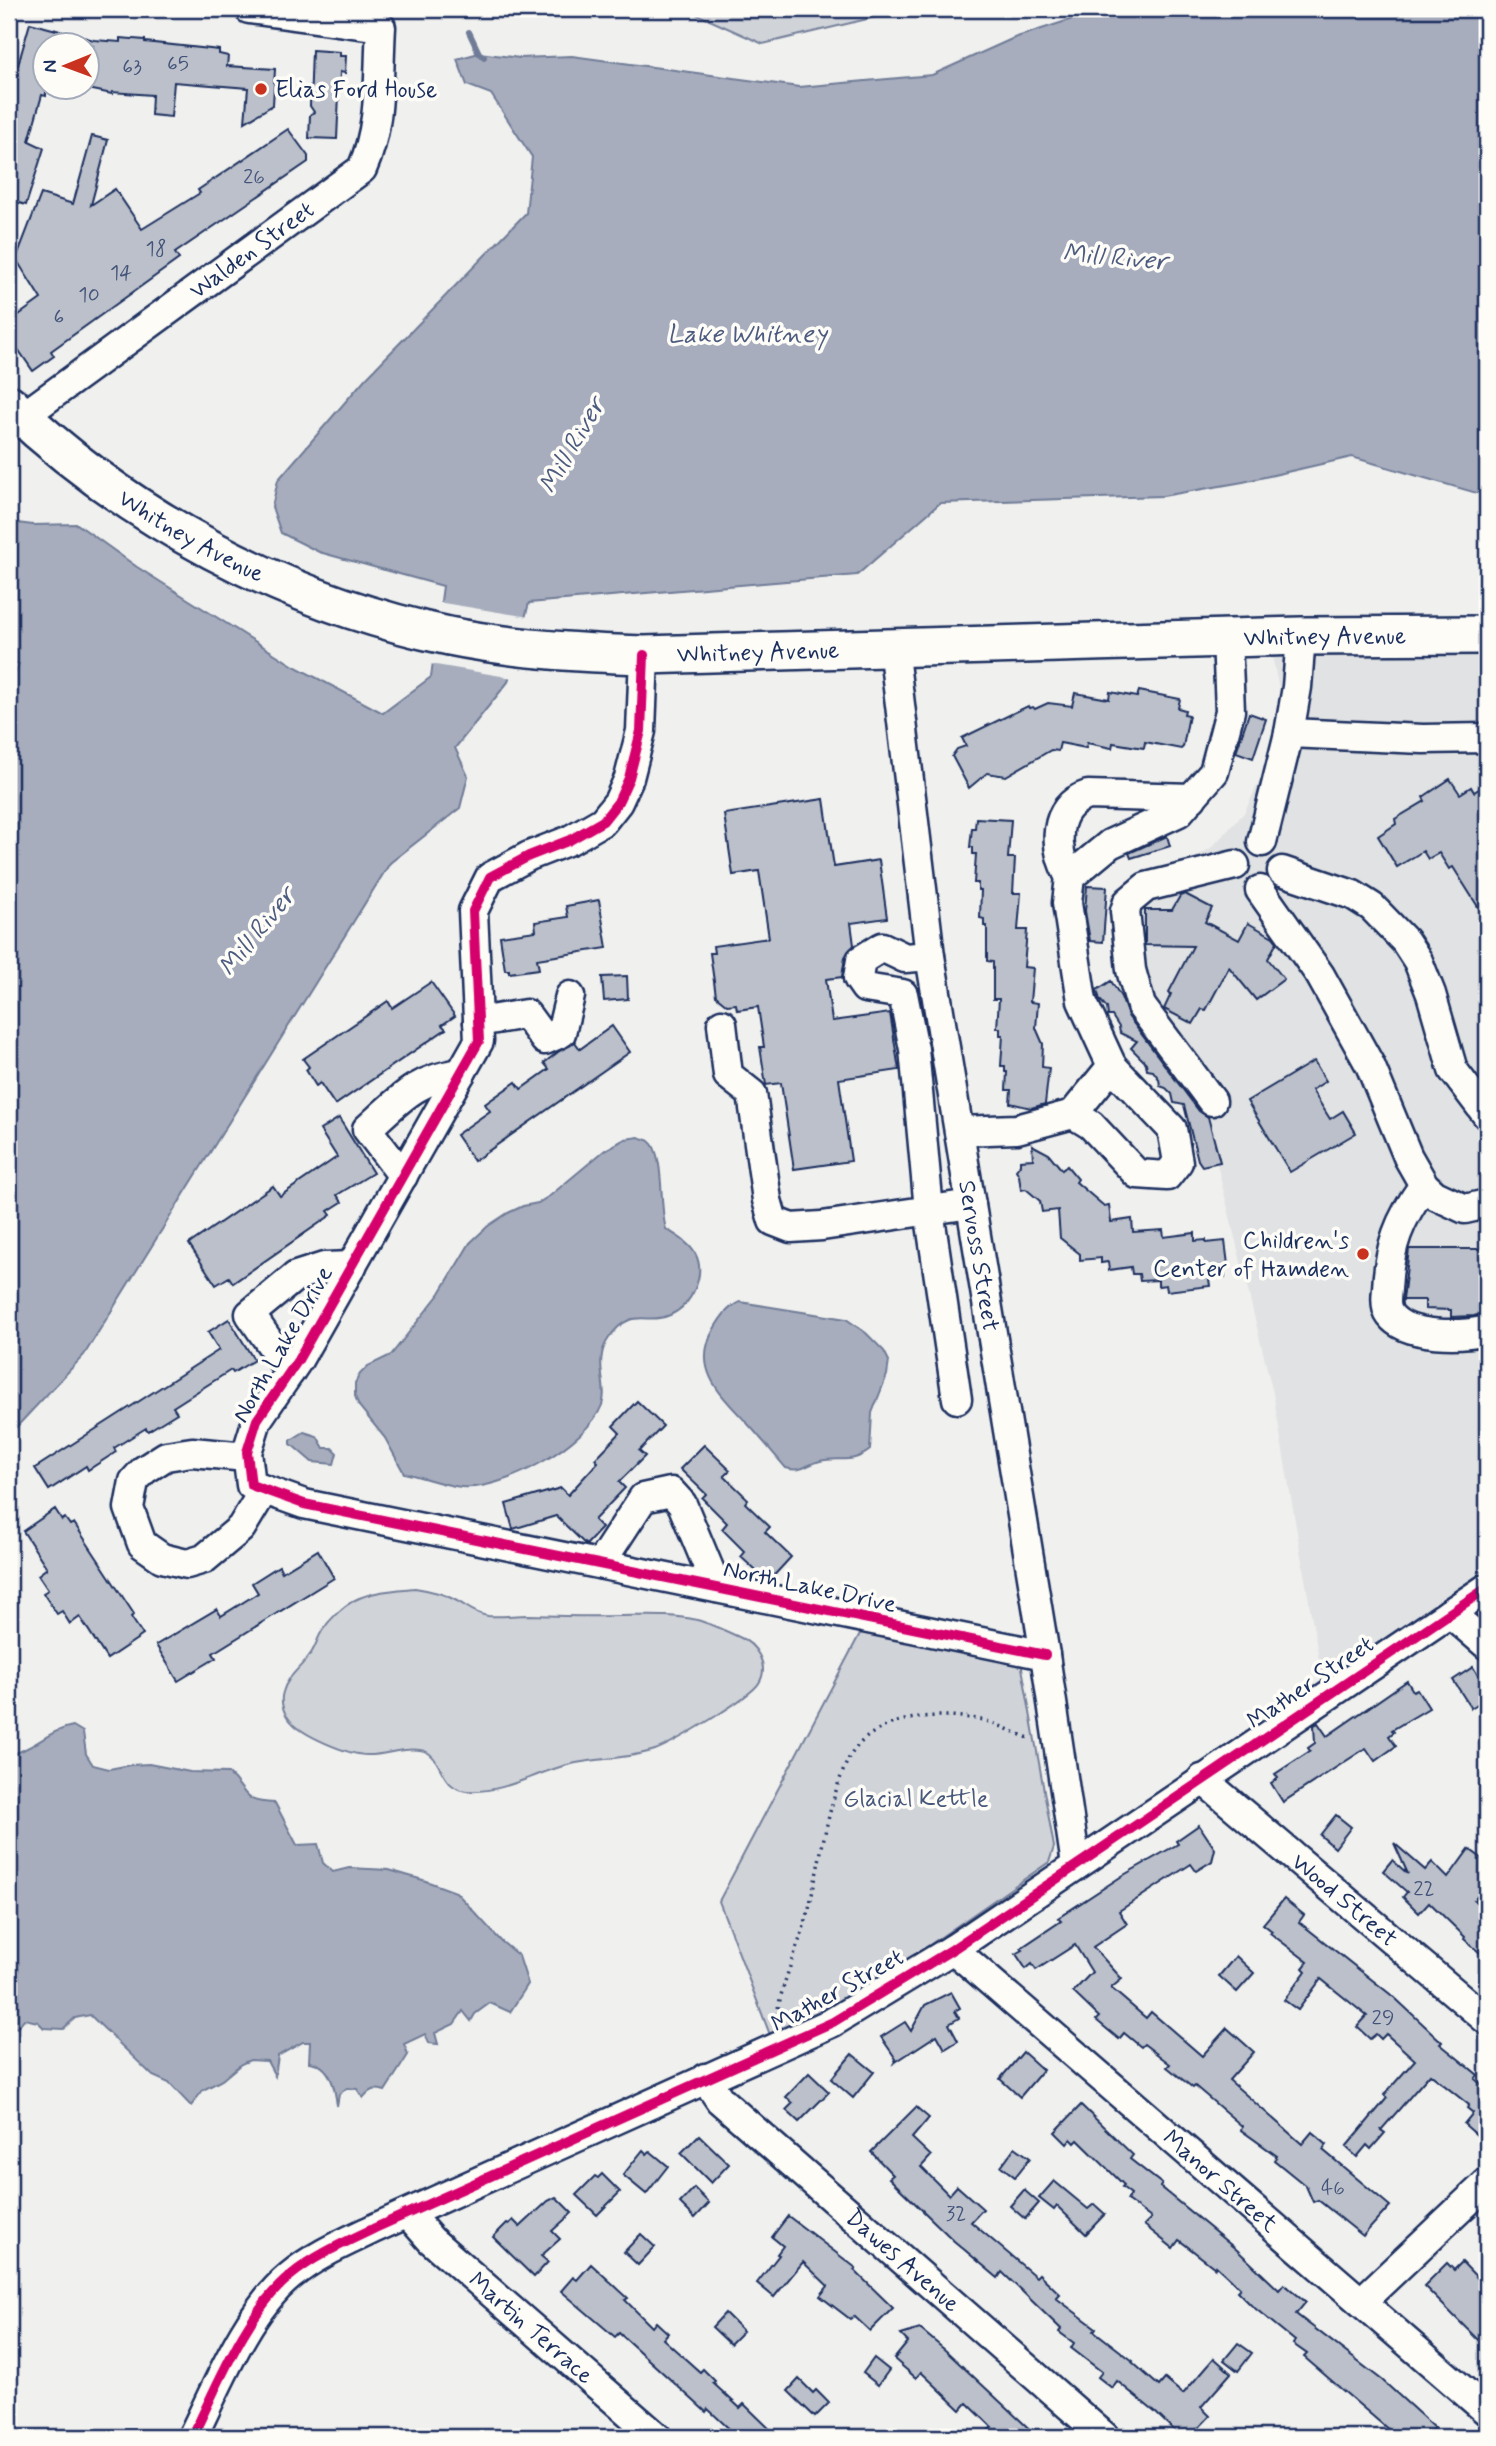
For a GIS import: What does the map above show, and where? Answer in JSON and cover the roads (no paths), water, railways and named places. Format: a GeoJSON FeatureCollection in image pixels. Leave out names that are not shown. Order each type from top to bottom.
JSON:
{"type":"FeatureCollection","features":[{"type":"Feature","properties":{"kind":"main road","name":"Whitney Avenue"},"geometry":{"type":"LineString","coordinates":[[15,410],[111,488],[170,526],[229,559],[343,606],[428,631],[528,648],[644,655],[1301,636],[1487,635]]}},
{"type":"Feature","properties":{"kind":"street","name":"Walden Street"},"geometry":{"type":"LineString","coordinates":[[15,410],[362,169],[371,149],[376,125],[380,27],[252,9]]}},
{"type":"Feature","properties":{"kind":"street"},"geometry":{"type":"LineString","coordinates":[[1262,842],[1289,733],[1297,687],[1301,636]]}},
{"type":"Feature","properties":{"kind":"street"},"geometry":{"type":"LineString","coordinates":[[1070,877],[1110,844],[1179,812],[1214,772],[1230,711],[1227,638]]}},
{"type":"Feature","properties":{"kind":"street","name":"Servoss Street"},"geometry":{"type":"LineString","coordinates":[[893,646],[931,964],[1045,1655],[1076,1865]]}},
{"type":"Feature","properties":{"kind":"street","name":"North Lake Drive"},"geometry":{"type":"LineString","coordinates":[[644,655],[641,731],[632,769],[618,802],[603,821],[570,840],[529,856],[491,877],[473,911],[479,1041],[290,1372],[257,1420],[247,1451],[251,1485],[304,1504],[1045,1655]]}},
{"type":"Feature","properties":{"kind":"street"},"geometry":{"type":"LineString","coordinates":[[1289,733],[1423,739],[1487,737]]}},
{"type":"Feature","properties":{"kind":"street"},"geometry":{"type":"LineString","coordinates":[[1073,1114],[1091,1125],[1138,1174],[1167,1176],[1178,1162],[1172,1129],[1112,1066],[1082,1001],[1067,904],[1070,877],[1062,863],[1058,832],[1064,811],[1074,799],[1088,795],[1192,798]]}},
{"type":"Feature","properties":{"kind":"street"},"geometry":{"type":"LineString","coordinates":[[1262,842],[1276,849],[1280,855],[1282,871],[1275,884],[1260,890],[1253,889],[1240,880],[1236,865],[1237,858],[1247,846],[1262,842]]}},
{"type":"Feature","properties":{"kind":"street"},"geometry":{"type":"LineString","coordinates":[[1212,1101],[1141,1006],[1131,970],[1125,911],[1128,902],[1146,887],[1236,865]]}},
{"type":"Feature","properties":{"kind":"street"},"geometry":{"type":"LineString","coordinates":[[1282,871],[1353,895],[1371,907],[1405,941],[1418,961],[1431,994],[1453,1070],[1487,1115]]}},
{"type":"Feature","properties":{"kind":"street"},"geometry":{"type":"LineString","coordinates":[[1260,890],[1320,975],[1370,1065],[1408,1157],[1424,1185],[1435,1195],[1465,1209],[1487,1204]]}},
{"type":"Feature","properties":{"kind":"street"},"geometry":{"type":"LineString","coordinates":[[931,964],[905,958],[882,947],[860,960],[858,978],[865,988],[904,994],[914,1049],[929,1210],[957,1399]]}},
{"type":"Feature","properties":{"kind":"street"},"geometry":{"type":"LineString","coordinates":[[893,992],[908,977],[931,964]]}},
{"type":"Feature","properties":{"kind":"street"},"geometry":{"type":"LineString","coordinates":[[478,1022],[526,1014],[545,1040],[561,1033],[570,996]]}},
{"type":"Feature","properties":{"kind":"street"},"geometry":{"type":"LineString","coordinates":[[722,1024],[729,1074],[752,1094],[766,1200],[774,1221],[791,1228],[971,1204]]}},
{"type":"Feature","properties":{"kind":"street"},"geometry":{"type":"LineString","coordinates":[[959,1132],[1017,1129],[1073,1114],[1112,1066]]}},
{"type":"Feature","properties":{"kind":"street"},"geometry":{"type":"LineString","coordinates":[[403,1176],[367,1129],[419,1085],[440,1076],[461,1073]]}},
{"type":"Feature","properties":{"kind":"street"},"geometry":{"type":"LineString","coordinates":[[1424,1185],[1391,1246],[1387,1275],[1388,1314],[1412,1328],[1448,1335],[1487,1331]]}},
{"type":"Feature","properties":{"kind":"street"},"geometry":{"type":"LineString","coordinates":[[290,1372],[250,1314],[296,1276],[324,1267],[352,1266]]}},
{"type":"Feature","properties":{"kind":"street"},"geometry":{"type":"LineString","coordinates":[[247,1458],[192,1452],[166,1456],[144,1470],[134,1481],[129,1508],[142,1544],[162,1558],[187,1564],[204,1559],[241,1528],[264,1490]]}},
{"type":"Feature","properties":{"kind":"street"},"geometry":{"type":"LineString","coordinates":[[600,1564],[643,1498],[671,1492],[682,1504],[718,1588]]}},
{"type":"Feature","properties":{"kind":"street","name":"Mather Street"},"geometry":{"type":"LineString","coordinates":[[192,2437],[250,2322],[289,2276],[313,2260],[344,2243],[832,2022],[953,1948],[1487,1588]]}},
{"type":"Feature","properties":{"kind":"street"},"geometry":{"type":"LineString","coordinates":[[1450,1613],[1487,1645]]}},
{"type":"Feature","properties":{"kind":"street","name":"Wood Street"},"geometry":{"type":"LineString","coordinates":[[1202,1779],[1487,2020]]}},
{"type":"Feature","properties":{"kind":"street","name":"Manor Street"},"geometry":{"type":"LineString","coordinates":[[953,1948],[1487,2411]]}},
{"type":"Feature","properties":{"kind":"street","name":"Dawes Avenue"},"geometry":{"type":"LineString","coordinates":[[705,2078],[720,2099],[1105,2437]]}},
{"type":"Feature","properties":{"kind":"street"},"geometry":{"type":"LineString","coordinates":[[1362,2301],[1487,2183]]}},
{"type":"Feature","properties":{"kind":"street","name":"Martin Terrace"},"geometry":{"type":"LineString","coordinates":[[408,2214],[430,2240],[657,2437]]}},
{"type":"Feature","properties":{"kind":"water","name":"Lake Whitney"},"geometry":{"type":"Polygon","coordinates":[[[1103,9],[1487,9],[1487,496],[1352,457],[1243,482],[1163,496],[940,503],[857,575],[529,603],[508,682],[455,748],[468,776],[460,808],[390,863],[84,1355],[9,1435],[9,681],[19,664],[9,660],[9,522],[33,525],[77,524],[137,567],[294,666],[383,713],[431,677],[443,586],[319,552],[281,533],[272,507],[278,480],[365,379],[526,213],[532,157],[491,94],[467,85],[457,59],[479,53],[520,58],[572,56],[799,87],[932,75],[1014,38],[1103,9]]]}},
{"type":"Feature","properties":{"kind":"water"},"geometry":{"type":"Polygon","coordinates":[[[639,1137],[649,1141],[657,1157],[666,1229],[689,1246],[698,1262],[698,1280],[690,1297],[678,1311],[670,1315],[654,1319],[632,1319],[617,1328],[604,1347],[602,1356],[602,1405],[579,1435],[541,1462],[520,1474],[478,1487],[454,1486],[404,1473],[385,1438],[359,1406],[355,1396],[355,1383],[360,1374],[368,1366],[391,1355],[440,1293],[470,1243],[488,1226],[508,1213],[538,1203],[551,1195],[605,1150],[625,1139],[639,1137]]]}},
{"type":"Feature","properties":{"kind":"water"},"geometry":{"type":"Polygon","coordinates":[[[740,1302],[846,1319],[866,1333],[884,1351],[889,1361],[887,1375],[872,1413],[870,1450],[851,1459],[820,1461],[796,1470],[786,1468],[719,1392],[707,1369],[708,1343],[722,1317],[740,1302]]]}},
{"type":"Feature","properties":{"kind":"water"},"geometry":{"type":"Polygon","coordinates":[[[304,1432],[317,1436],[324,1448],[332,1448],[337,1453],[334,1464],[312,1462],[291,1444],[291,1440],[304,1432]]]}},
{"type":"Feature","properties":{"kind":"water"},"geometry":{"type":"Polygon","coordinates":[[[73,1726],[83,1732],[86,1754],[93,1765],[109,1769],[149,1764],[190,1772],[228,1773],[251,1798],[275,1803],[297,1845],[318,1844],[323,1863],[333,1872],[349,1868],[389,1870],[456,1892],[501,1941],[519,1956],[528,1984],[510,2012],[490,2003],[475,2014],[471,2021],[463,2011],[454,2024],[435,2033],[438,2044],[429,2043],[425,2034],[404,2044],[408,2055],[385,2091],[372,2090],[363,2098],[357,2089],[347,2088],[339,2094],[337,2106],[327,2072],[309,2062],[310,2042],[303,2042],[278,2056],[275,2076],[267,2061],[250,2060],[203,2090],[191,2106],[169,2083],[153,2076],[90,2015],[75,2018],[63,2029],[44,2028],[38,2022],[24,2019],[17,2028],[9,2024],[9,1755],[73,1726]]]}},
{"type":"Feature","properties":{"kind":"waterway"},"geometry":{"type":"LineString","coordinates":[[458,9],[461,14]]}},
{"type":"Feature","properties":{"kind":"waterway"},"geometry":{"type":"LineString","coordinates":[[469,32],[479,53],[484,57]]}},
{"type":"Feature","properties":{"kind":"place","name":"Elias Ford House"},"geometry":{"type":"Point","coordinates":[261,89]}},
{"type":"Feature","properties":{"kind":"place","name":"Children's Center of Hamden"},"geometry":{"type":"Point","coordinates":[1363,1254]}},
{"type":"Feature","properties":{"kind":"water label","name":"Mill River"},"geometry":{"type":"Point","coordinates":[1115,256]}},
{"type":"Feature","properties":{"kind":"water label","name":"Mill River"},"geometry":{"type":"Point","coordinates":[571,445]}},
{"type":"Feature","properties":{"kind":"water label","name":"Mill River"},"geometry":{"type":"Point","coordinates":[256,931]}},
{"type":"Feature","properties":{"kind":"park label","name":"Glacial Kettle"},"geometry":{"type":"Point","coordinates":[916,1798]}}]}
